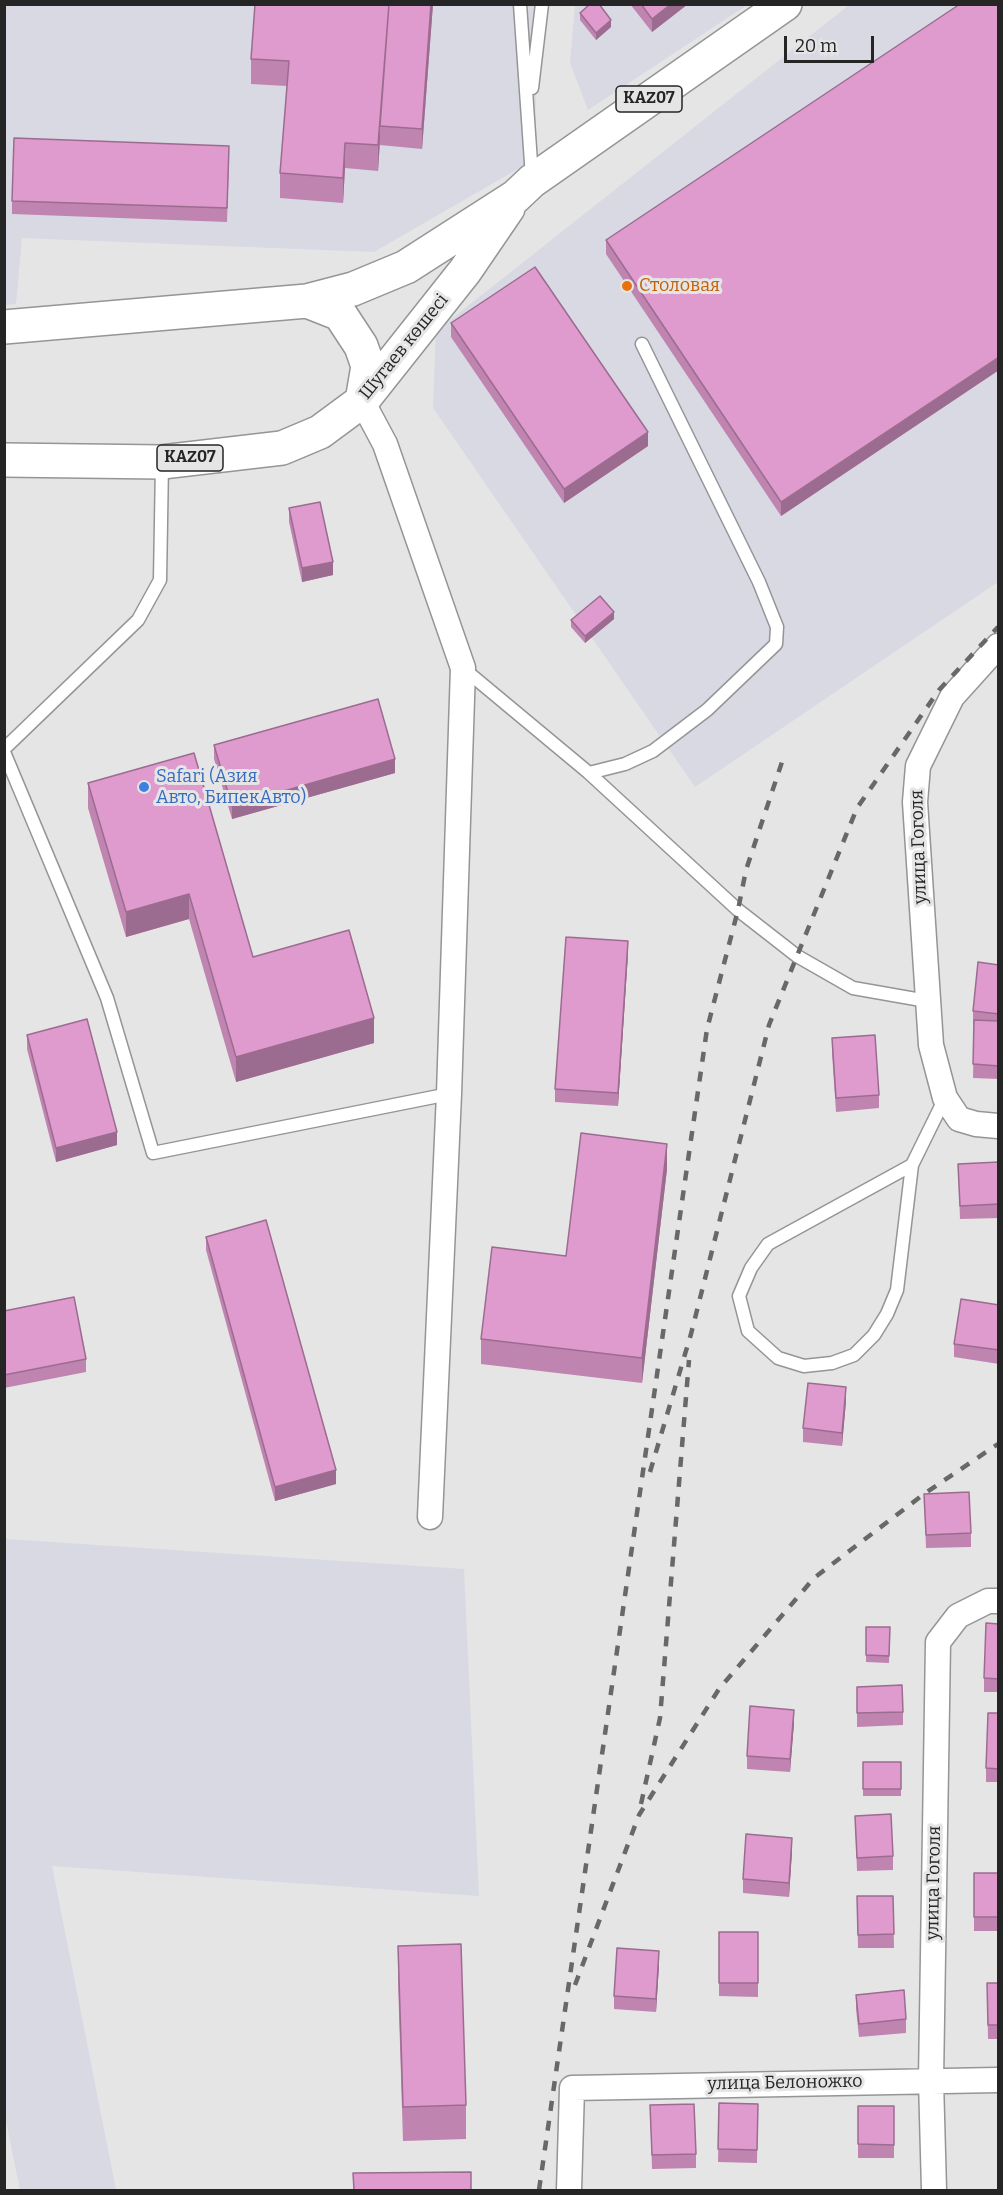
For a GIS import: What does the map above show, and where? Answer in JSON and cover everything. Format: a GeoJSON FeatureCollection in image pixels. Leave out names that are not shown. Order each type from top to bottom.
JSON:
{"type":"FeatureCollection","features":[{"type":"Feature","properties":{"kind":"highway","name":"Шугаев көшесі"},"geometry":{"type":"LineString","coordinates":[[4,327],[307,301],[353,289],[406,267],[524,189],[785,4]]}},
{"type":"Feature","properties":{"kind":"highway","name":"Шугаев көшесі"},"geometry":{"type":"LineString","coordinates":[[4,460],[162,462],[282,448],[320,432],[362,401],[465,271],[524,189]]}},
{"type":"Feature","properties":{"kind":"highway","name":"KAZ07"},"geometry":{"type":"LineString","coordinates":[[307,301],[340,314],[361,346],[368,366],[362,401]]}},
{"type":"Feature","properties":{"kind":"street"},"geometry":{"type":"LineString","coordinates":[[362,401],[386,444],[463,668],[449,1094],[430,1517]]}},
{"type":"Feature","properties":{"kind":"street","name":"улица Гоголя"},"geometry":{"type":"LineString","coordinates":[[945,1098],[931,1045],[927,1001],[915,802],[918,766],[952,697],[978,666],[999,646]]}},
{"type":"Feature","properties":{"kind":"street"},"geometry":{"type":"LineString","coordinates":[[945,1098],[959,1119],[976,1124],[999,1126]]}},
{"type":"Feature","properties":{"kind":"street","name":"улица Гоголя"},"geometry":{"type":"LineString","coordinates":[[934,2190],[931,2080],[938,1642],[958,1616],[993,1601]]}},
{"type":"Feature","properties":{"kind":"street","name":"улица Белоножко"},"geometry":{"type":"LineString","coordinates":[[569,2190],[572,2088],[999,2080]]}},
{"type":"Feature","properties":{"kind":"lane"},"geometry":{"type":"LineString","coordinates":[[520,4],[528,113]]}},
{"type":"Feature","properties":{"kind":"lane"},"geometry":{"type":"LineString","coordinates":[[524,189],[528,113],[542,4]]}},
{"type":"Feature","properties":{"kind":"lane"},"geometry":{"type":"LineString","coordinates":[[589,773],[625,764],[653,751],[707,710],[776,644],[777,627],[759,582],[642,344]]}},
{"type":"Feature","properties":{"kind":"lane"},"geometry":{"type":"LineString","coordinates":[[162,462],[160,580],[138,620],[4,750],[107,998],[153,1153],[449,1094]]}},
{"type":"Feature","properties":{"kind":"lane"},"geometry":{"type":"LineString","coordinates":[[463,668],[589,773],[738,910],[797,956],[854,988],[927,1001]]}},
{"type":"Feature","properties":{"kind":"lane"},"geometry":{"type":"LineString","coordinates":[[912,1165],[768,1244],[751,1268],[739,1296],[747,1331],[778,1358],[804,1366],[832,1363],[854,1355],[874,1335],[887,1314],[897,1290],[912,1165],[945,1098]]}},
{"type":"Feature","properties":{"kind":"shaded area"},"geometry":{"type":"Polygon","coordinates":[[[5,5],[537,5],[535,159],[374,252],[22,238],[16,304],[5,305],[5,5]]]}},
{"type":"Feature","properties":{"kind":"shaded area"},"geometry":{"type":"Polygon","coordinates":[[[575,5],[747,5],[588,110],[570,63],[575,5]]]}},
{"type":"Feature","properties":{"kind":"shaded area"},"geometry":{"type":"Polygon","coordinates":[[[849,5],[998,5],[998,582],[695,787],[433,408],[436,331],[849,5]]]}},
{"type":"Feature","properties":{"kind":"shaded area"},"geometry":{"type":"Polygon","coordinates":[[[5,1539],[464,1569],[479,1896],[52,1866],[116,2190],[20,2190],[5,2116],[5,1539]]]}},
{"type":"Feature","properties":{"kind":"building"},"geometry":{"type":"Polygon","coordinates":[[[255,4],[389,4],[378,145],[345,143],[343,178],[280,173],[289,61],[251,59],[255,4]]]}},
{"type":"Feature","properties":{"kind":"building"},"geometry":{"type":"Polygon","coordinates":[[[389,4],[431,4],[422,129],[380,126],[389,4]]]}},
{"type":"Feature","properties":{"kind":"building"},"geometry":{"type":"Polygon","coordinates":[[[590,4],[599,4],[611,20],[596,33],[580,13],[590,4]]]}},
{"type":"Feature","properties":{"kind":"building"},"geometry":{"type":"Polygon","coordinates":[[[641,4],[671,4],[652,19],[641,4]]]}},
{"type":"Feature","properties":{"kind":"building"},"geometry":{"type":"Polygon","coordinates":[[[960,4],[999,4],[999,357],[781,502],[606,240],[960,4]]]}},
{"type":"Feature","properties":{"kind":"building"},"geometry":{"type":"Polygon","coordinates":[[[14,138],[229,146],[227,208],[12,201],[14,138]]]}},
{"type":"Feature","properties":{"kind":"building"},"geometry":{"type":"Polygon","coordinates":[[[535,267],[648,432],[564,489],[451,323],[535,267]]]}},
{"type":"Feature","properties":{"kind":"building"},"geometry":{"type":"Polygon","coordinates":[[[320,502],[333,562],[302,568],[289,508],[320,502]]]}},
{"type":"Feature","properties":{"kind":"building"},"geometry":{"type":"Polygon","coordinates":[[[600,596],[614,612],[585,636],[571,620],[600,596]]]}},
{"type":"Feature","properties":{"kind":"building"},"geometry":{"type":"Polygon","coordinates":[[[378,699],[395,759],[232,806],[214,745],[378,699]]]}},
{"type":"Feature","properties":{"kind":"building"},"geometry":{"type":"Polygon","coordinates":[[[194,753],[253,957],[349,930],[374,1018],[236,1057],[189,894],[126,912],[88,783],[194,753]]]}},
{"type":"Feature","properties":{"kind":"building"},"geometry":{"type":"Polygon","coordinates":[[[566,937],[628,941],[618,1093],[555,1089],[566,937]]]}},
{"type":"Feature","properties":{"kind":"building"},"geometry":{"type":"Polygon","coordinates":[[[978,962],[999,965],[999,1014],[973,1011],[978,962]]]}},
{"type":"Feature","properties":{"kind":"building"},"geometry":{"type":"Polygon","coordinates":[[[87,1019],[117,1132],[56,1148],[27,1035],[87,1019]]]}},
{"type":"Feature","properties":{"kind":"building"},"geometry":{"type":"Polygon","coordinates":[[[974,1020],[999,1021],[999,1066],[973,1064],[974,1020]]]}},
{"type":"Feature","properties":{"kind":"building"},"geometry":{"type":"Polygon","coordinates":[[[875,1035],[879,1095],[836,1098],[832,1038],[875,1035]]]}},
{"type":"Feature","properties":{"kind":"building"},"geometry":{"type":"Polygon","coordinates":[[[581,1133],[667,1144],[642,1358],[481,1339],[492,1247],[566,1256],[581,1133]]]}},
{"type":"Feature","properties":{"kind":"building"},"geometry":{"type":"Polygon","coordinates":[[[999,1162],[999,1204],[960,1206],[958,1164],[999,1162]]]}},
{"type":"Feature","properties":{"kind":"building"},"geometry":{"type":"Polygon","coordinates":[[[266,1220],[336,1470],[275,1487],[206,1237],[266,1220]]]}},
{"type":"Feature","properties":{"kind":"building"},"geometry":{"type":"Polygon","coordinates":[[[74,1297],[86,1359],[4,1375],[4,1311],[74,1297]]]}},
{"type":"Feature","properties":{"kind":"building"},"geometry":{"type":"Polygon","coordinates":[[[961,1299],[999,1305],[999,1350],[954,1344],[961,1299]]]}},
{"type":"Feature","properties":{"kind":"building"},"geometry":{"type":"Polygon","coordinates":[[[808,1383],[846,1387],[842,1433],[803,1428],[808,1383]]]}},
{"type":"Feature","properties":{"kind":"building"},"geometry":{"type":"Polygon","coordinates":[[[969,1492],[971,1533],[926,1535],[924,1494],[969,1492]]]}},
{"type":"Feature","properties":{"kind":"building"},"geometry":{"type":"Polygon","coordinates":[[[986,1623],[999,1624],[999,1679],[984,1678],[986,1623]]]}},
{"type":"Feature","properties":{"kind":"building"},"geometry":{"type":"Polygon","coordinates":[[[866,1627],[890,1627],[889,1656],[866,1655],[866,1627]]]}},
{"type":"Feature","properties":{"kind":"building"},"geometry":{"type":"Polygon","coordinates":[[[902,1685],[903,1712],[857,1713],[857,1687],[902,1685]]]}},
{"type":"Feature","properties":{"kind":"building"},"geometry":{"type":"Polygon","coordinates":[[[750,1706],[794,1710],[790,1759],[747,1756],[750,1706]]]}},
{"type":"Feature","properties":{"kind":"building"},"geometry":{"type":"Polygon","coordinates":[[[988,1713],[999,1713],[999,1769],[986,1768],[988,1713]]]}},
{"type":"Feature","properties":{"kind":"building"},"geometry":{"type":"Polygon","coordinates":[[[863,1762],[901,1762],[901,1789],[863,1789],[863,1762]]]}},
{"type":"Feature","properties":{"kind":"building"},"geometry":{"type":"Polygon","coordinates":[[[891,1814],[893,1856],[857,1858],[855,1816],[891,1814]]]}},
{"type":"Feature","properties":{"kind":"building"},"geometry":{"type":"Polygon","coordinates":[[[746,1834],[792,1838],[789,1883],[743,1879],[746,1834]]]}},
{"type":"Feature","properties":{"kind":"building"},"geometry":{"type":"Polygon","coordinates":[[[974,1873],[999,1873],[999,1917],[974,1917],[974,1873]]]}},
{"type":"Feature","properties":{"kind":"building"},"geometry":{"type":"Polygon","coordinates":[[[857,1896],[893,1896],[894,1934],[858,1935],[857,1896]]]}},
{"type":"Feature","properties":{"kind":"building"},"geometry":{"type":"Polygon","coordinates":[[[719,1932],[758,1932],[758,1983],[719,1983],[719,1932]]]}},
{"type":"Feature","properties":{"kind":"building"},"geometry":{"type":"Polygon","coordinates":[[[461,1944],[466,2105],[403,2107],[398,1946],[461,1944]]]}},
{"type":"Feature","properties":{"kind":"building"},"geometry":{"type":"Polygon","coordinates":[[[617,1948],[659,1951],[656,1999],[614,1996],[617,1948]]]}},
{"type":"Feature","properties":{"kind":"building"},"geometry":{"type":"Polygon","coordinates":[[[987,1983],[999,1983],[999,2025],[988,2025],[987,1983]]]}},
{"type":"Feature","properties":{"kind":"building"},"geometry":{"type":"Polygon","coordinates":[[[904,1990],[906,2019],[859,2024],[856,1995],[904,1990]]]}},
{"type":"Feature","properties":{"kind":"building"},"geometry":{"type":"Polygon","coordinates":[[[719,2103],[758,2104],[757,2150],[718,2149],[719,2103]]]}},
{"type":"Feature","properties":{"kind":"building"},"geometry":{"type":"Polygon","coordinates":[[[694,2104],[696,2154],[652,2155],[650,2105],[694,2104]]]}},
{"type":"Feature","properties":{"kind":"building"},"geometry":{"type":"Polygon","coordinates":[[[858,2106],[894,2106],[894,2145],[858,2144],[858,2106]]]}},
{"type":"Feature","properties":{"kind":"building"},"geometry":{"type":"Polygon","coordinates":[[[471,2172],[471,2190],[354,2190],[353,2173],[471,2172]]]}},
{"type":"Feature","properties":{"kind":"railway"},"geometry":{"type":"LineString","coordinates":[[650,1472],[691,1334],[769,1025],[857,808],[939,690],[998,627]]}},
{"type":"Feature","properties":{"kind":"railway"},"geometry":{"type":"LineString","coordinates":[[539,2190],[707,1029],[746,870],[784,756]]}},
{"type":"Feature","properties":{"kind":"railway"},"geometry":{"type":"LineString","coordinates":[[641,1804],[660,1718],[689,1360]]}},
{"type":"Feature","properties":{"kind":"railway"},"geometry":{"type":"LineString","coordinates":[[575,1985],[639,1815],[719,1689],[814,1578],[924,1494],[998,1444]]}},
{"type":"Feature","properties":{"kind":"place","name":"Столовая"},"geometry":{"type":"Point","coordinates":[627,286]}},
{"type":"Feature","properties":{"kind":"place","name":"Safari (Азия Авто, БипекАвто)"},"geometry":{"type":"Point","coordinates":[144,787]}}]}
